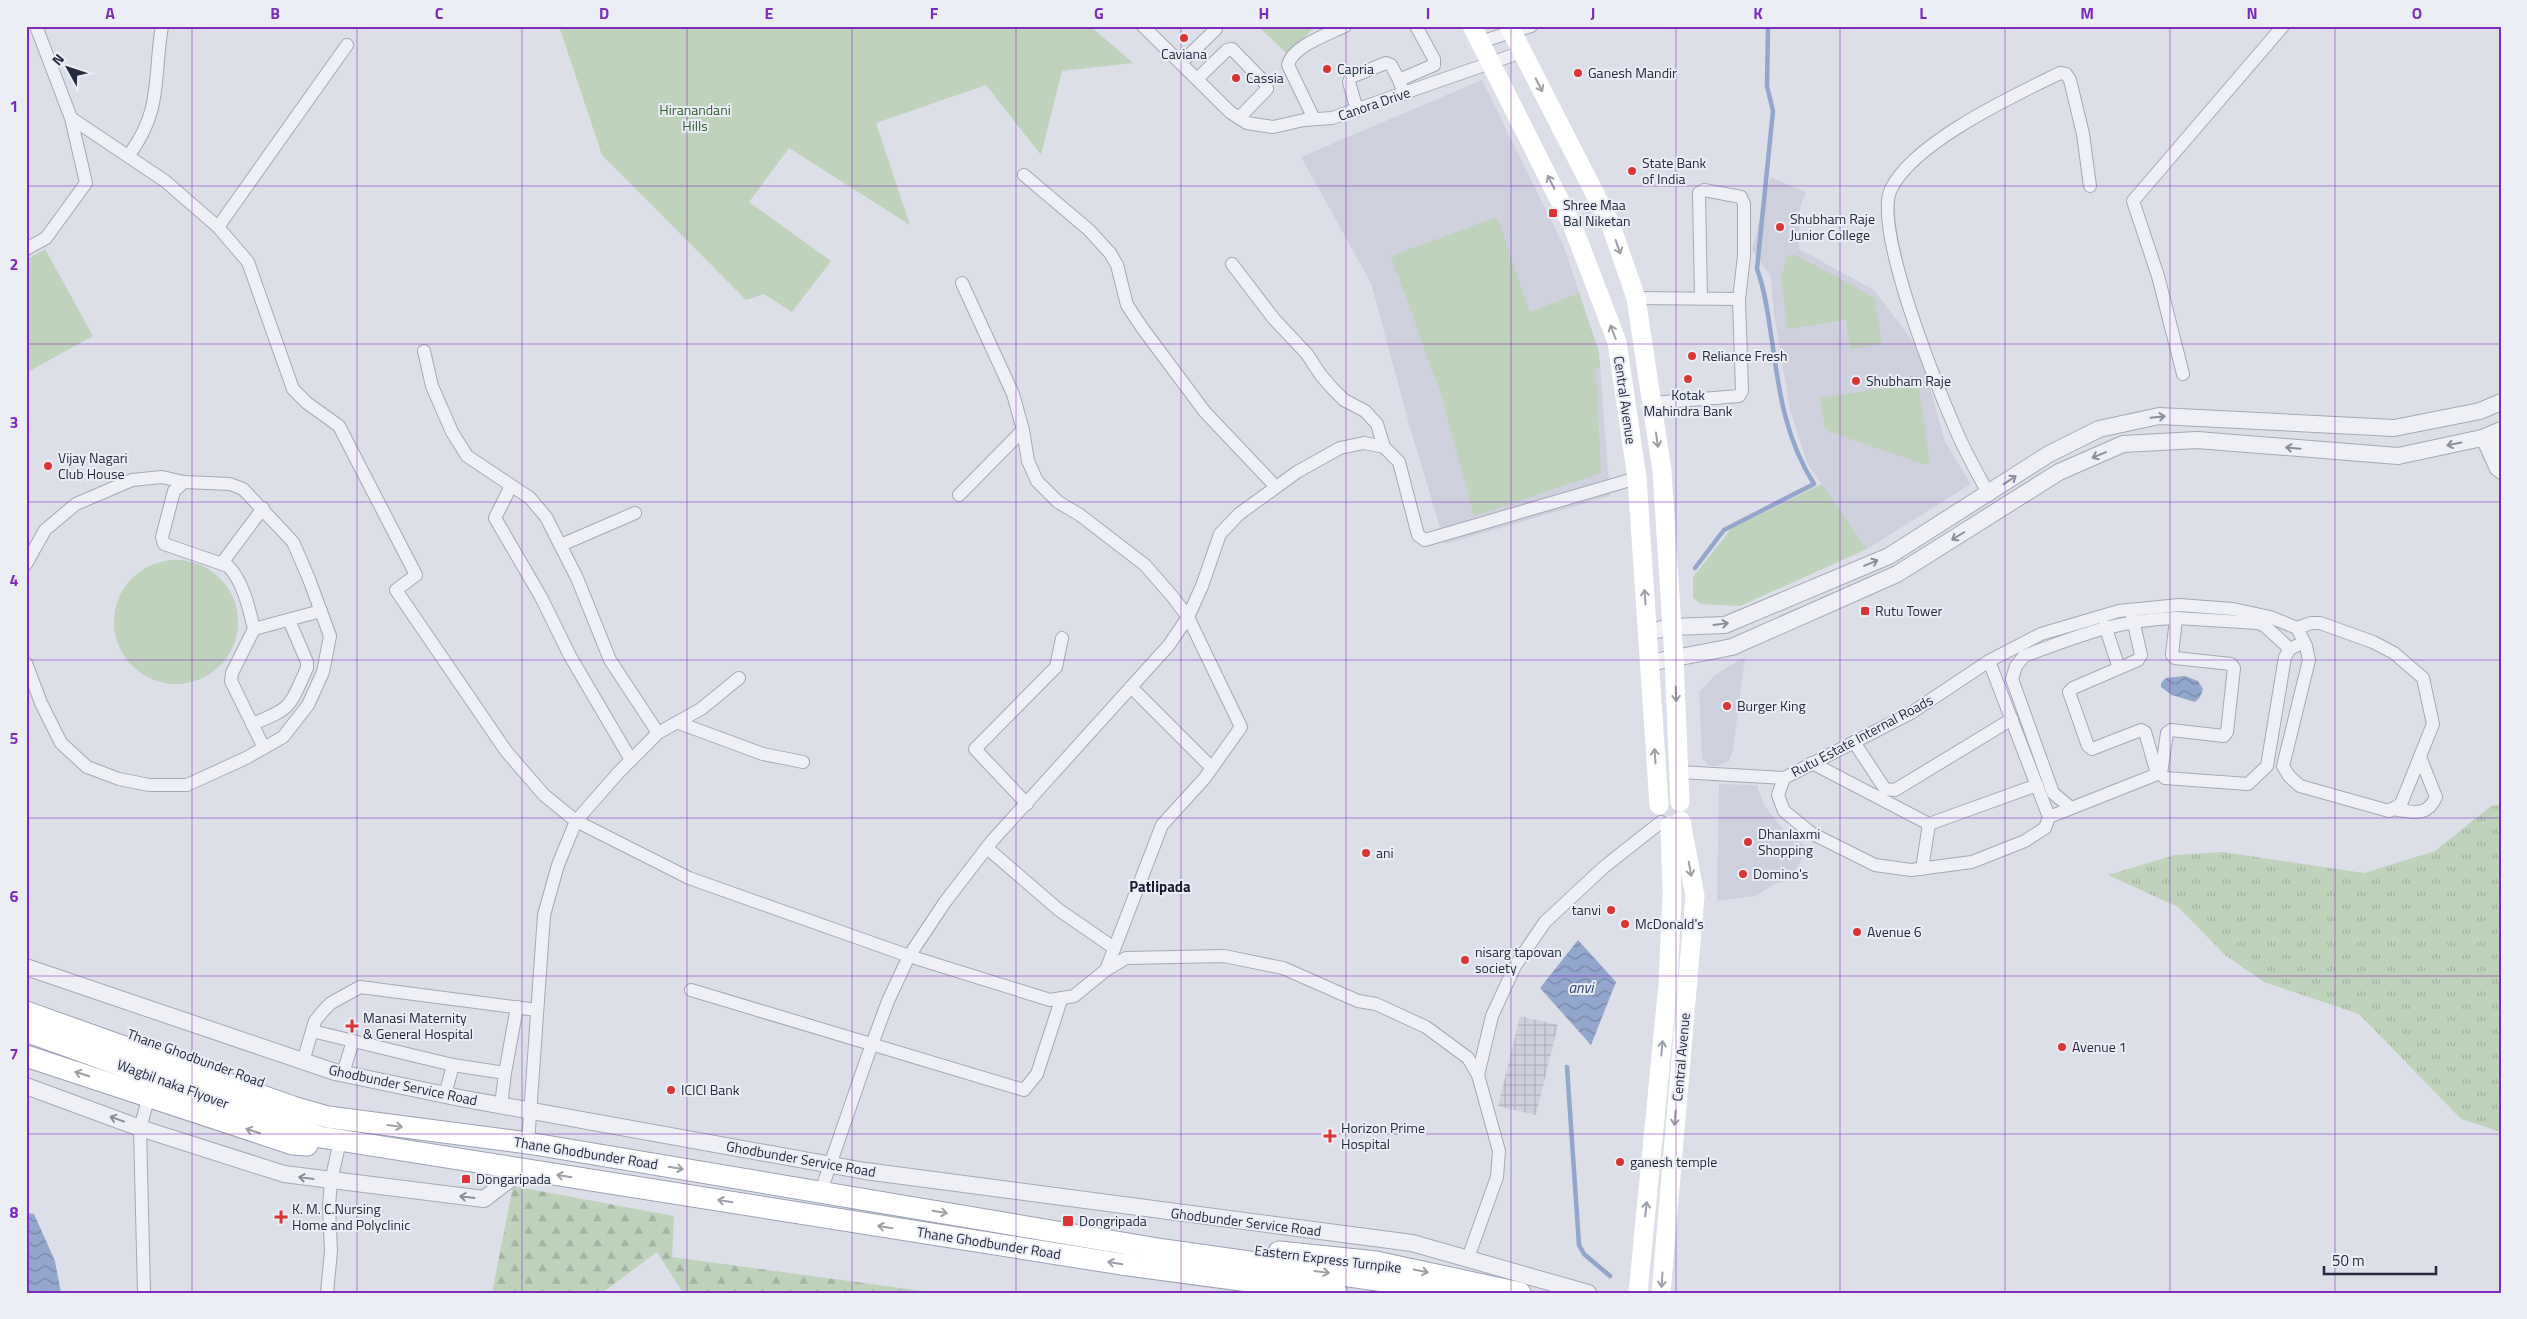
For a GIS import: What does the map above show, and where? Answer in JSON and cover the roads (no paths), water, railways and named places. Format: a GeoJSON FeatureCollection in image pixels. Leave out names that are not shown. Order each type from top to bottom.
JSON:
{"type":"FeatureCollection","features":[{"type":"Feature","properties":{"kind":"main road","name":"Central Avenue"},"geometry":{"type":"LineString","coordinates":[[1510,29],[1610,222],[1636,298],[1662,471],[1674,659],[1680,802],[1685,813],[1668,819]]}},
{"type":"Feature","properties":{"kind":"main road","name":"Central Avenue"},"geometry":{"type":"LineString","coordinates":[[1476,34],[1574,227],[1617,342],[1637,478],[1649,663],[1668,819],[1672,896],[1668,984],[1638,1293]]}},
{"type":"Feature","properties":{"kind":"main road","name":"Central Avenue"},"geometry":{"type":"LineString","coordinates":[[1661,1293],[1695,896],[1668,819]]}},
{"type":"Feature","properties":{"kind":"main road","name":"Thane Ghodbunder Road"},"geometry":{"type":"LineString","coordinates":[[26,996],[325,1104],[337,1118],[528,1144],[821,1191],[1164,1260]]}},
{"type":"Feature","properties":{"kind":"main road","name":"Wagbil naka Flyover"},"geometry":{"type":"LineString","coordinates":[[26,1012],[293,1107],[337,1118]]}},
{"type":"Feature","properties":{"kind":"main road","name":"Wagbil naka Flyover"},"geometry":{"type":"LineString","coordinates":[[26,1031],[331,1139]]}},
{"type":"Feature","properties":{"kind":"main road","name":"Thane Ghodbunder Road"},"geometry":{"type":"LineString","coordinates":[[26,1056],[293,1144],[318,1146],[331,1139],[523,1169],[1164,1260]]}},
{"type":"Feature","properties":{"kind":"main road","name":"Eastern Express Turnpike"},"geometry":{"type":"LineString","coordinates":[[1164,1260],[1226,1247],[1376,1262],[1520,1293]]}},
{"type":"Feature","properties":{"kind":"main road"},"geometry":{"type":"LineString","coordinates":[[1164,1260],[1469,1293]]}},
{"type":"Feature","properties":{"kind":"main road"},"geometry":{"type":"LineString","coordinates":[[1164,1260],[1225,1288],[1250,1293]]}},
{"type":"Feature","properties":{"kind":"main road"},"geometry":{"type":"LineString","coordinates":[[1203,1265],[1338,1293]]}},
{"type":"Feature","properties":{"kind":"street"},"geometry":{"type":"LineString","coordinates":[[26,249],[46,238],[86,183],[71,118],[36,26]]}},
{"type":"Feature","properties":{"kind":"street"},"geometry":{"type":"LineString","coordinates":[[130,155],[147,129],[155,102],[162,26]]}},
{"type":"Feature","properties":{"kind":"street","name":"Canora Drive"},"geometry":{"type":"LineString","coordinates":[[1142,26],[1230,112],[1247,123],[1273,127],[1314,119],[1332,118],[1522,52]]}},
{"type":"Feature","properties":{"kind":"street"},"geometry":{"type":"LineString","coordinates":[[1180,63],[1216,26]]}},
{"type":"Feature","properties":{"kind":"street"},"geometry":{"type":"LineString","coordinates":[[1314,119],[1288,65],[1290,57],[1298,50],[1345,26]]}},
{"type":"Feature","properties":{"kind":"street"},"geometry":{"type":"LineString","coordinates":[[1399,80],[1434,65],[1434,59],[1416,26]]}},
{"type":"Feature","properties":{"kind":"street"},"geometry":{"type":"LineString","coordinates":[[1476,34],[1531,26]]}},
{"type":"Feature","properties":{"kind":"street"},"geometry":{"type":"LineString","coordinates":[[2183,374],[2158,276],[2133,201],[2283,26]]}},
{"type":"Feature","properties":{"kind":"street"},"geometry":{"type":"LineString","coordinates":[[218,227],[347,45]]}},
{"type":"Feature","properties":{"kind":"street"},"geometry":{"type":"LineString","coordinates":[[1197,79],[1227,50],[1232,50],[1266,84],[1267,89],[1239,118]]}},
{"type":"Feature","properties":{"kind":"street"},"geometry":{"type":"LineString","coordinates":[[1357,110],[1349,82],[1351,77],[1386,63],[1391,64],[1404,94]]}},
{"type":"Feature","properties":{"kind":"street"},"geometry":{"type":"LineString","coordinates":[[1989,494],[1958,435],[1895,264],[1886,216],[1890,191],[1903,169],[1919,154],[1990,109],[2060,73],[2066,74],[2070,80],[2083,134],[2090,186]]}},
{"type":"Feature","properties":{"kind":"street"},"geometry":{"type":"LineString","coordinates":[[71,118],[130,155],[165,181],[218,227],[248,262],[293,389],[308,403],[339,426],[416,575],[396,590],[506,751],[544,795],[576,821],[689,878],[909,956],[1050,1000],[1061,1000],[1074,996],[1106,970],[1126,958],[1150,956],[1224,956],[1283,968],[1358,1001],[1376,1004],[1426,1026],[1468,1058],[1478,1075],[1500,1151],[1497,1177],[1468,1258]]}},
{"type":"Feature","properties":{"kind":"street"},"geometry":{"type":"LineString","coordinates":[[1024,175],[1089,230],[1110,253],[1117,265],[1126,305],[1143,329],[1205,412],[1276,487]]}},
{"type":"Feature","properties":{"kind":"street"},"geometry":{"type":"LineString","coordinates":[[1652,402],[1739,396],[1742,391],[1739,299],[1744,256],[1744,204],[1741,197],[1704,190],[1699,193],[1701,299]]}},
{"type":"Feature","properties":{"kind":"street"},"geometry":{"type":"LineString","coordinates":[[1232,264],[1274,319],[1307,354],[1332,388],[1344,400],[1365,411],[1377,424],[1384,447],[1399,462],[1418,535],[1425,540],[1637,478]]}},
{"type":"Feature","properties":{"kind":"street"},"geometry":{"type":"LineString","coordinates":[[962,283],[1012,394],[1023,430],[1028,461],[1037,481],[1046,492],[1144,565],[1188,617],[1241,727],[1212,768],[1162,825],[1106,970]]}},
{"type":"Feature","properties":{"kind":"street"},"geometry":{"type":"LineString","coordinates":[[1636,298],[1739,299]]}},
{"type":"Feature","properties":{"kind":"street"},"geometry":{"type":"LineString","coordinates":[[424,351],[432,386],[452,432],[467,456],[530,498],[546,517],[578,578],[610,660],[658,733]]}},
{"type":"Feature","properties":{"kind":"street"},"geometry":{"type":"LineString","coordinates":[[1647,632],[1672,627],[1725,625],[1889,556],[2050,454],[2099,429],[2159,416],[2394,428],[2480,411],[2501,402]]}},
{"type":"Feature","properties":{"kind":"street"},"geometry":{"type":"LineString","coordinates":[[2120,425],[2123,444]]}},
{"type":"Feature","properties":{"kind":"street"},"geometry":{"type":"LineString","coordinates":[[959,495],[1023,430]]}},
{"type":"Feature","properties":{"kind":"street"},"geometry":{"type":"LineString","coordinates":[[1649,663],[1732,647],[1897,574],[2059,472],[2123,444],[2197,440],[2398,456],[2491,435]]}},
{"type":"Feature","properties":{"kind":"street"},"geometry":{"type":"LineString","coordinates":[[2491,435],[2501,457]]}},
{"type":"Feature","properties":{"kind":"street"},"geometry":{"type":"LineString","coordinates":[[2491,435],[2496,469],[2501,473]]}},
{"type":"Feature","properties":{"kind":"street"},"geometry":{"type":"LineString","coordinates":[[821,1191],[871,1046],[888,1001],[909,956],[945,902],[987,848],[1169,645],[1188,617],[1202,586],[1220,534],[1239,514],[1276,487],[1297,472],[1340,448],[1364,443],[1384,447]]}},
{"type":"Feature","properties":{"kind":"street"},"geometry":{"type":"LineString","coordinates":[[26,564],[45,530],[76,504],[132,480],[162,477],[184,482],[230,484],[243,489],[263,508],[293,542],[330,636],[323,672],[308,705],[283,737],[187,785],[149,785],[119,779],[87,767],[62,743],[29,678],[26,663]]}},
{"type":"Feature","properties":{"kind":"street"},"geometry":{"type":"LineString","coordinates":[[184,482],[174,491],[162,537],[164,544],[222,564],[232,570],[246,600],[254,629],[232,673],[231,681],[264,748]]}},
{"type":"Feature","properties":{"kind":"street"},"geometry":{"type":"LineString","coordinates":[[510,486],[495,518],[541,597],[570,656],[631,760]]}},
{"type":"Feature","properties":{"kind":"street"},"geometry":{"type":"LineString","coordinates":[[222,564],[263,508]]}},
{"type":"Feature","properties":{"kind":"street"},"geometry":{"type":"LineString","coordinates":[[561,545],[635,514]]}},
{"type":"Feature","properties":{"kind":"street"},"geometry":{"type":"LineString","coordinates":[[1929,532],[1939,547]]}},
{"type":"Feature","properties":{"kind":"street","name":"Rutu Estate Internal Roads"},"geometry":{"type":"LineString","coordinates":[[1679,772],[1784,778],[1911,713],[1990,661],[2041,634],[2119,611],[2132,616],[2179,605],[2233,609],[2270,617],[2297,628]]}},
{"type":"Feature","properties":{"kind":"street"},"geometry":{"type":"LineString","coordinates":[[254,629],[321,612]]}},
{"type":"Feature","properties":{"kind":"street"},"geometry":{"type":"LineString","coordinates":[[1990,661],[2049,817],[2155,775],[2156,770],[2145,732],[2141,730],[2092,749],[2088,746],[2069,692],[2073,688],[2138,660],[2141,655],[2132,616]]}},
{"type":"Feature","properties":{"kind":"street"},"geometry":{"type":"LineString","coordinates":[[2071,808],[2052,794],[2012,679],[2016,666],[2024,656],[2132,616],[2258,623],[2265,626],[2290,649]]}},
{"type":"Feature","properties":{"kind":"street"},"geometry":{"type":"LineString","coordinates":[[2176,618],[2172,655],[2175,658],[2231,664],[2234,668],[2227,732],[2224,736],[2171,730],[2167,733],[2161,774],[2165,778],[2248,784],[2253,782],[2267,766],[2286,657],[2290,649],[2304,642]]}},
{"type":"Feature","properties":{"kind":"street"},"geometry":{"type":"LineString","coordinates":[[252,724],[284,711],[291,702],[306,668],[307,662],[289,620]]}},
{"type":"Feature","properties":{"kind":"street"},"geometry":{"type":"LineString","coordinates":[[2392,810],[2402,804],[2420,757],[2433,724],[2423,678],[2394,653],[2373,642],[2320,622],[2310,623],[2297,628],[2304,642],[2309,660],[2283,766],[2289,776],[2300,786],[2389,811],[2422,812],[2432,806],[2436,797],[2420,757]]}},
{"type":"Feature","properties":{"kind":"street"},"geometry":{"type":"LineString","coordinates":[[2105,626],[2119,668]]}},
{"type":"Feature","properties":{"kind":"street"},"geometry":{"type":"LineString","coordinates":[[1027,804],[975,749],[1056,667],[1062,638]]}},
{"type":"Feature","properties":{"kind":"street"},"geometry":{"type":"LineString","coordinates":[[528,1144],[544,916],[558,865],[576,821],[658,733],[679,723],[701,709],[739,678]]}},
{"type":"Feature","properties":{"kind":"street"},"geometry":{"type":"LineString","coordinates":[[1132,687],[1212,768]]}},
{"type":"Feature","properties":{"kind":"street"},"geometry":{"type":"LineString","coordinates":[[1854,742],[1885,789],[1895,790],[2012,719]]}},
{"type":"Feature","properties":{"kind":"street"},"geometry":{"type":"LineString","coordinates":[[679,723],[763,754],[803,762]]}},
{"type":"Feature","properties":{"kind":"street"},"geometry":{"type":"LineString","coordinates":[[1812,763],[1929,824],[2037,785]]}},
{"type":"Feature","properties":{"kind":"street","name":"Rutu Estate Internal Roads"},"geometry":{"type":"LineString","coordinates":[[1784,778],[1778,795],[1784,810],[1811,833],[1875,865],[1911,870],[1972,862],[2024,841],[2045,828],[2049,817]]}},
{"type":"Feature","properties":{"kind":"street"},"geometry":{"type":"LineString","coordinates":[[1478,1075],[1492,1016],[1515,966],[1545,922],[1604,867],[1668,819]]}},
{"type":"Feature","properties":{"kind":"street"},"geometry":{"type":"LineString","coordinates":[[1922,869],[1929,824]]}},
{"type":"Feature","properties":{"kind":"street"},"geometry":{"type":"LineString","coordinates":[[987,848],[1059,910],[1114,948]]}},
{"type":"Feature","properties":{"kind":"street","name":"Ghodbunder Service Road"},"geometry":{"type":"LineString","coordinates":[[26,967],[303,1061],[343,1073],[445,1095],[865,1171],[1412,1243],[1588,1293]]}},
{"type":"Feature","properties":{"kind":"street"},"geometry":{"type":"LineString","coordinates":[[303,1061],[315,1021],[331,1003],[360,987],[537,1010]]}},
{"type":"Feature","properties":{"kind":"street"},"geometry":{"type":"LineString","coordinates":[[691,990],[871,1046],[1024,1090],[1037,1074],[1061,1000]]}},
{"type":"Feature","properties":{"kind":"street"},"geometry":{"type":"LineString","coordinates":[[501,1105],[517,1007]]}},
{"type":"Feature","properties":{"kind":"street"},"geometry":{"type":"LineString","coordinates":[[312,1031],[453,1065],[505,1073]]}},
{"type":"Feature","properties":{"kind":"street"},"geometry":{"type":"LineString","coordinates":[[343,1073],[353,1041]]}},
{"type":"Feature","properties":{"kind":"street"},"geometry":{"type":"LineString","coordinates":[[445,1095],[453,1065]]}},
{"type":"Feature","properties":{"kind":"street"},"geometry":{"type":"LineString","coordinates":[[26,1086],[140,1128],[284,1174],[484,1199],[523,1169]]}},
{"type":"Feature","properties":{"kind":"street"},"geometry":{"type":"LineString","coordinates":[[144,1293],[140,1128],[149,1096]]}},
{"type":"Feature","properties":{"kind":"street"},"geometry":{"type":"LineString","coordinates":[[327,1293],[331,1251],[329,1206],[331,1139]]}},
{"type":"Feature","properties":{"kind":"water"},"geometry":{"type":"Polygon","coordinates":[[[2185,676],[2198,681],[2203,689],[2200,697],[2195,702],[2172,695],[2161,687],[2161,683],[2166,678],[2185,676]]]}},
{"type":"Feature","properties":{"kind":"water","name":"anvi"},"geometry":{"type":"Polygon","coordinates":[[[1578,940],[1616,982],[1591,1045],[1540,988],[1578,940]]]}},
{"type":"Feature","properties":{"kind":"water"},"geometry":{"type":"Polygon","coordinates":[[[26,1213],[34,1214],[55,1261],[61,1293],[26,1293],[26,1213]]]}},
{"type":"Feature","properties":{"kind":"waterway"},"geometry":{"type":"LineString","coordinates":[[1695,568],[1724,530],[1814,484],[1804,467],[1785,416],[1763,287],[1757,269],[1773,111],[1767,86],[1768,26]]}},
{"type":"Feature","properties":{"kind":"waterway"},"geometry":{"type":"LineString","coordinates":[[1567,1067],[1579,1245],[1584,1254],[1610,1276]]}},
{"type":"Feature","properties":{"kind":"place","name":"Caviana"},"geometry":{"type":"Point","coordinates":[1184,38]}},
{"type":"Feature","properties":{"kind":"place","name":"Capria"},"geometry":{"type":"Point","coordinates":[1327,69]}},
{"type":"Feature","properties":{"kind":"place","name":"Ganesh Mandir"},"geometry":{"type":"Point","coordinates":[1578,73]}},
{"type":"Feature","properties":{"kind":"place","name":"Cassia"},"geometry":{"type":"Point","coordinates":[1236,78]}},
{"type":"Feature","properties":{"kind":"place","name":"State Bank of India"},"geometry":{"type":"Point","coordinates":[1632,171]}},
{"type":"Feature","properties":{"kind":"place","name":"Shree Maa Bal Niketan"},"geometry":{"type":"Point","coordinates":[1553,213]}},
{"type":"Feature","properties":{"kind":"place","name":"Shubham Raje Junior College"},"geometry":{"type":"Point","coordinates":[1780,227]}},
{"type":"Feature","properties":{"kind":"place","name":"Reliance Fresh"},"geometry":{"type":"Point","coordinates":[1692,356]}},
{"type":"Feature","properties":{"kind":"place","name":"Kotak Mahindra Bank"},"geometry":{"type":"Point","coordinates":[1688,379]}},
{"type":"Feature","properties":{"kind":"place","name":"Shubham Raje"},"geometry":{"type":"Point","coordinates":[1856,381]}},
{"type":"Feature","properties":{"kind":"place","name":"Vijay Nagari Club House"},"geometry":{"type":"Point","coordinates":[48,466]}},
{"type":"Feature","properties":{"kind":"place","name":"Rutu Tower"},"geometry":{"type":"Point","coordinates":[1865,611]}},
{"type":"Feature","properties":{"kind":"place","name":"Burger King"},"geometry":{"type":"Point","coordinates":[1727,706]}},
{"type":"Feature","properties":{"kind":"place","name":"Dhanlaxmi Shopping"},"geometry":{"type":"Point","coordinates":[1748,842]}},
{"type":"Feature","properties":{"kind":"place","name":"ani"},"geometry":{"type":"Point","coordinates":[1366,853]}},
{"type":"Feature","properties":{"kind":"place","name":"Domino's"},"geometry":{"type":"Point","coordinates":[1743,874]}},
{"type":"Feature","properties":{"kind":"place","name":"tanvi"},"geometry":{"type":"Point","coordinates":[1611,910]}},
{"type":"Feature","properties":{"kind":"place","name":"McDonald's"},"geometry":{"type":"Point","coordinates":[1625,924]}},
{"type":"Feature","properties":{"kind":"place","name":"Avenue 6"},"geometry":{"type":"Point","coordinates":[1857,932]}},
{"type":"Feature","properties":{"kind":"place","name":"nisarg tapovan society"},"geometry":{"type":"Point","coordinates":[1465,960]}},
{"type":"Feature","properties":{"kind":"place","name":"Manasi Maternity & General Hospital"},"geometry":{"type":"Point","coordinates":[352,1026]}},
{"type":"Feature","properties":{"kind":"place","name":"Avenue 1"},"geometry":{"type":"Point","coordinates":[2062,1047]}},
{"type":"Feature","properties":{"kind":"place","name":"ICICI Bank"},"geometry":{"type":"Point","coordinates":[671,1090]}},
{"type":"Feature","properties":{"kind":"place","name":"Horizon Prime Hospital"},"geometry":{"type":"Point","coordinates":[1330,1136]}},
{"type":"Feature","properties":{"kind":"place","name":"ganesh temple"},"geometry":{"type":"Point","coordinates":[1620,1162]}},
{"type":"Feature","properties":{"kind":"place","name":"Dongaripada"},"geometry":{"type":"Point","coordinates":[466,1179]}},
{"type":"Feature","properties":{"kind":"place","name":"K. M. C.Nursing Home and Polyclinic"},"geometry":{"type":"Point","coordinates":[281,1217]}},
{"type":"Feature","properties":{"kind":"place","name":"Dongripada"},"geometry":{"type":"Point","coordinates":[1068,1221]}},
{"type":"Feature","properties":{"kind":"district","name":"Patlipada"},"geometry":{"type":"Point","coordinates":[1160,887]}},
{"type":"Feature","properties":{"kind":"park label","name":"Hiranandani Hills"},"geometry":{"type":"Point","coordinates":[695,118]}}]}
